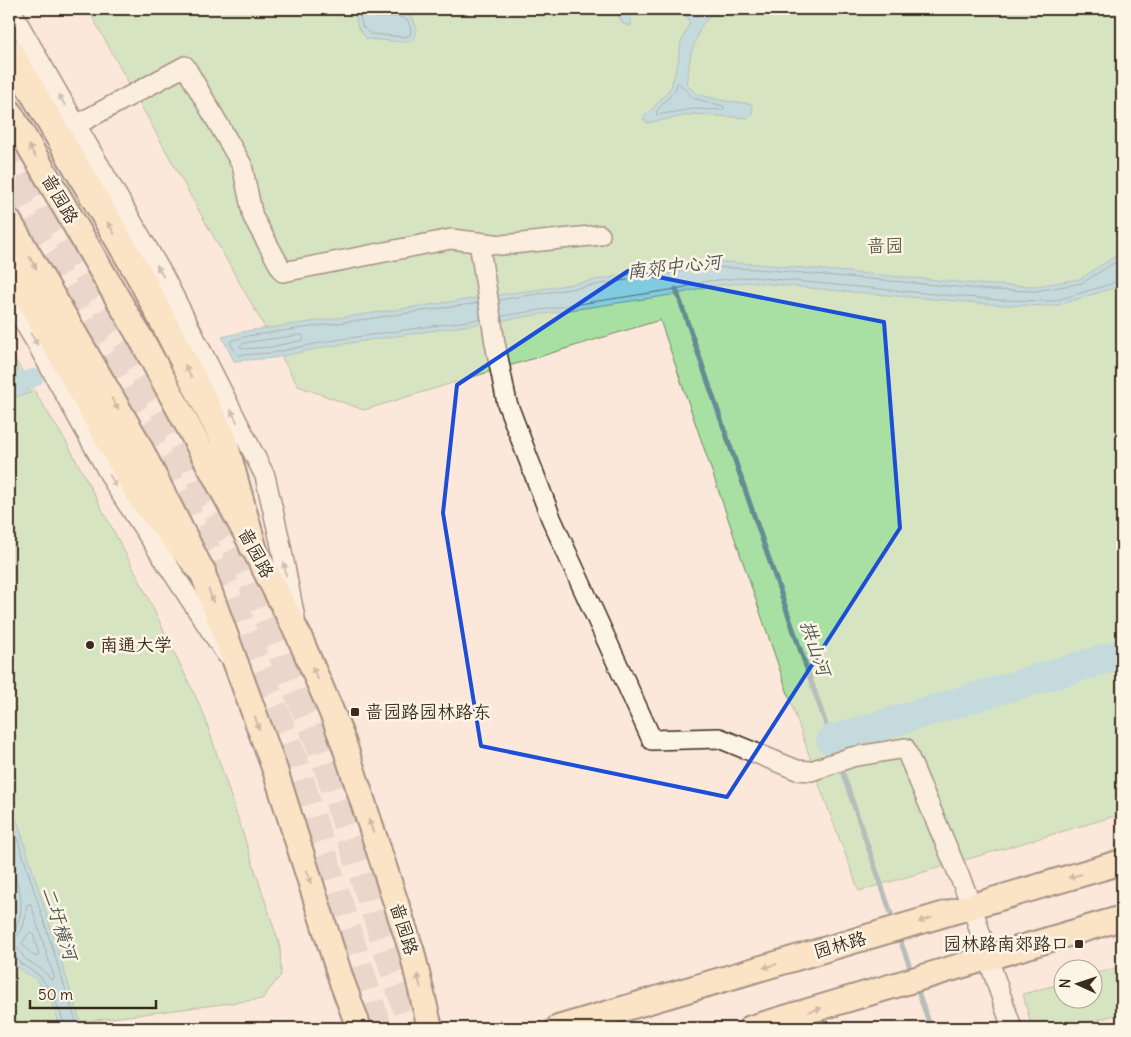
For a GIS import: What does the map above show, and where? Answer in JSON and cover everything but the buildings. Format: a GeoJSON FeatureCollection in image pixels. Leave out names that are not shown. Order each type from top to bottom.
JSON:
{"type":"FeatureCollection","features":[{"type":"Feature","properties":{"kind":"highway"},"geometry":{"type":"LineString","coordinates":[[9,51],[142,280],[223,438],[253,547]]}},
{"type":"Feature","properties":{"kind":"highway"},"geometry":{"type":"LineString","coordinates":[[9,264],[142,499],[202,571]]}},
{"type":"Feature","properties":{"kind":"main road","name":"啬园路"},"geometry":{"type":"LineString","coordinates":[[9,110],[144,344],[298,634],[344,744],[412,952],[430,1028]]}},
{"type":"Feature","properties":{"kind":"main road"},"geometry":{"type":"LineString","coordinates":[[9,221],[134,436],[202,571],[274,770],[342,982],[359,1028]]}},
{"type":"Feature","properties":{"kind":"main road","name":"园林路"},"geometry":{"type":"LineString","coordinates":[[558,1028],[1122,862]]}},
{"type":"Feature","properties":{"kind":"main road"},"geometry":{"type":"LineString","coordinates":[[751,1028],[1122,918]]}},
{"type":"Feature","properties":{"kind":"street"},"geometry":{"type":"LineString","coordinates":[[10,9],[163,275],[265,476],[298,634]]}},
{"type":"Feature","properties":{"kind":"street"},"geometry":{"type":"LineString","coordinates":[[76,125],[185,66],[242,165],[253,217],[283,272],[451,239],[502,245],[600,235]]}},
{"type":"Feature","properties":{"kind":"street"},"geometry":{"type":"LineString","coordinates":[[479,242],[495,343],[507,403],[551,518],[652,740],[719,738],[797,770],[811,771],[852,757],[905,748],[972,906],[1012,1028]]}},
{"type":"Feature","properties":{"kind":"street"},"geometry":{"type":"LineString","coordinates":[[9,297],[117,488],[241,677]]}},
{"type":"Feature","properties":{"kind":"highlighted area"},"geometry":{"type":"Polygon","coordinates":[[[628,271],[884,322],[900,528],[727,797],[481,746],[443,513],[457,385],[628,271]]]}},
{"type":"Feature","properties":{"kind":"green space","name":"啬园"},"geometry":{"type":"Polygon","coordinates":[[[88,9],[1122,9],[1122,814],[859,891],[820,787],[660,320],[364,410],[298,386],[88,9]]]}},
{"type":"Feature","properties":{"kind":"green space","name":"南通大学"},"geometry":{"type":"Polygon","coordinates":[[[9,350],[68,445],[138,577],[203,712],[280,946],[281,975],[262,999],[33,1028],[9,1028],[9,350]]]}},
{"type":"Feature","properties":{"kind":"green space"},"geometry":{"type":"Polygon","coordinates":[[[1122,966],[1122,1013],[1069,1028],[1032,1028],[1023,994],[1054,985],[1054,1010],[1104,1010],[1104,971],[1122,966]]]}},
{"type":"Feature","properties":{"kind":"water"},"geometry":{"type":"Polygon","coordinates":[[[354,9],[366,9],[382,13],[401,12],[413,18],[417,30],[414,41],[367,39],[358,28],[354,9]]]}},
{"type":"Feature","properties":{"kind":"water"},"geometry":{"type":"Polygon","coordinates":[[[614,9],[631,9],[631,26],[623,24],[614,9]]]}},
{"type":"Feature","properties":{"kind":"water"},"geometry":{"type":"Polygon","coordinates":[[[649,9],[716,9],[701,26],[691,53],[686,84],[696,94],[725,101],[752,104],[753,115],[747,118],[694,114],[647,123],[643,118],[671,87],[681,42],[690,23],[685,12],[659,12],[649,9]]]}},
{"type":"Feature","properties":{"kind":"water"},"geometry":{"type":"Polygon","coordinates":[[[1122,252],[1122,283],[1113,288],[1055,306],[999,305],[751,282],[709,286],[678,294],[330,346],[273,358],[234,361],[222,337],[247,331],[548,288],[709,261],[991,285],[1036,286],[1080,279],[1122,252]]]}},
{"type":"Feature","properties":{"kind":"water"},"geometry":{"type":"Polygon","coordinates":[[[15,366],[31,393],[9,398],[9,368],[15,366]]]}},
{"type":"Feature","properties":{"kind":"water"},"geometry":{"type":"Polygon","coordinates":[[[9,795],[83,1028],[61,1028],[49,997],[36,979],[16,967],[9,955],[9,931],[14,919],[16,897],[9,873],[9,795]]]}},
{"type":"Feature","properties":{"kind":"waterway","name":"拱山河"},"geometry":{"type":"LineString","coordinates":[[676,289],[894,922]]}},
{"type":"Feature","properties":{"kind":"waterway"},"geometry":{"type":"LineString","coordinates":[[9,384],[34,378]]}},
{"type":"Feature","properties":{"kind":"waterway"},"geometry":{"type":"LineString","coordinates":[[831,740],[1122,654]]}},
{"type":"Feature","properties":{"kind":"waterway","name":"拱山河"},"geometry":{"type":"LineString","coordinates":[[898,934],[912,973]]}},
{"type":"Feature","properties":{"kind":"waterway","name":"拱山河"},"geometry":{"type":"LineString","coordinates":[[916,986],[931,1028]]}},
{"type":"Feature","properties":{"kind":"tunnel"},"geometry":{"type":"LineString","coordinates":[[9,138],[173,428],[254,589],[321,750],[412,1028]]}},
{"type":"Feature","properties":{"kind":"tunnel"},"geometry":{"type":"LineString","coordinates":[[9,186],[150,439],[232,597],[295,761],[379,1028]]}},
{"type":"Feature","properties":{"kind":"place","name":"南通大学"},"geometry":{"type":"Point","coordinates":[90,645]}},
{"type":"Feature","properties":{"kind":"place","name":"啬园路园林路东"},"geometry":{"type":"Point","coordinates":[355,712]}},
{"type":"Feature","properties":{"kind":"place","name":"园林路南郊路口"},"geometry":{"type":"Point","coordinates":[1079,944]}},
{"type":"Feature","properties":{"kind":"water label","name":"南郊中心河"},"geometry":{"type":"Point","coordinates":[674,266]}},
{"type":"Feature","properties":{"kind":"water label","name":"二圩横河"},"geometry":{"type":"Point","coordinates":[60,923]}}]}
